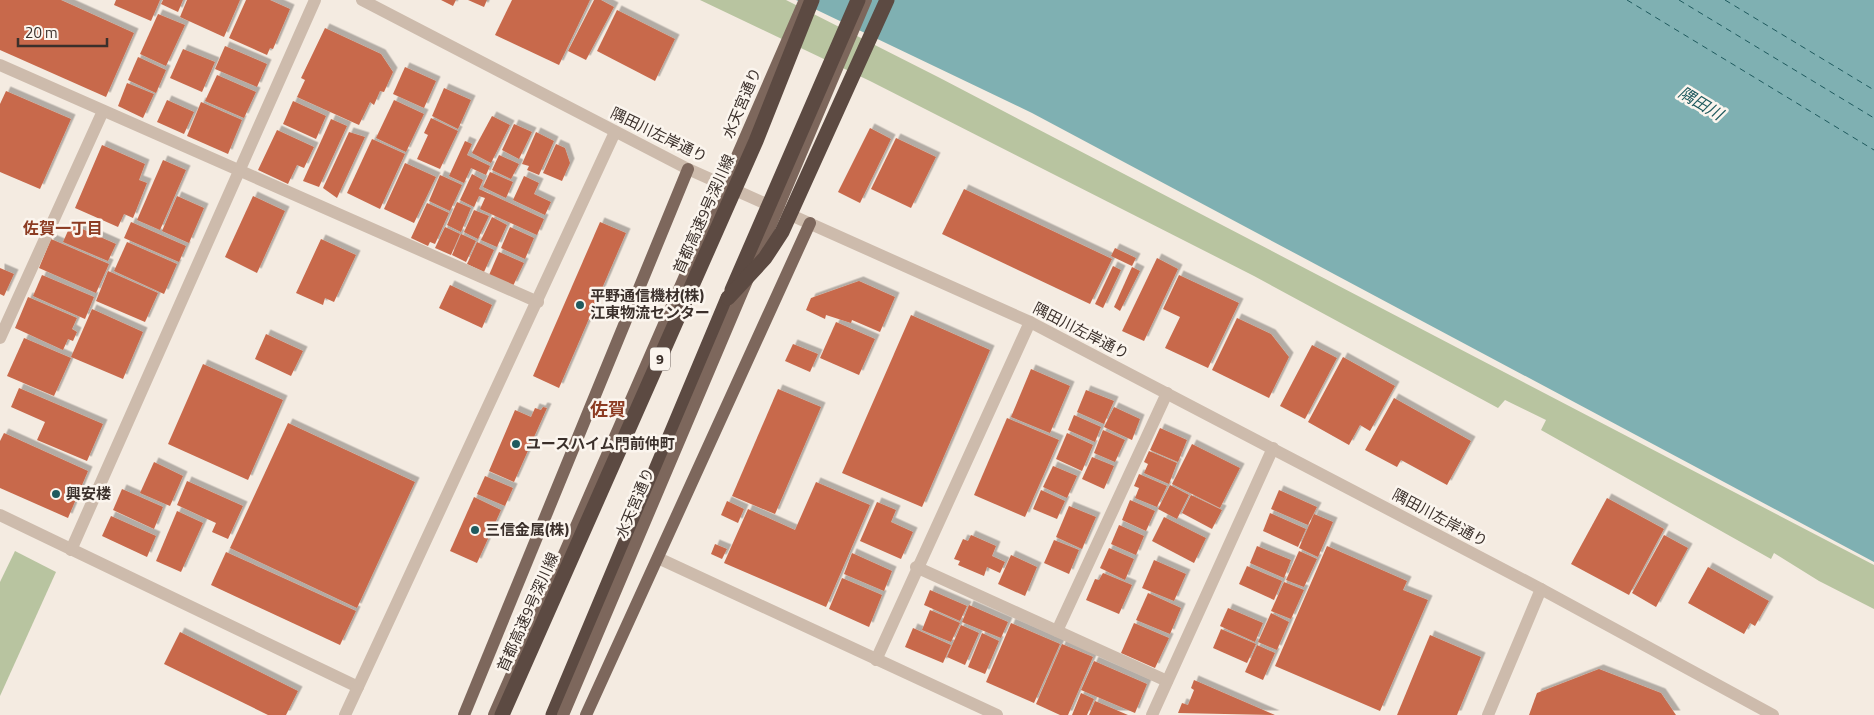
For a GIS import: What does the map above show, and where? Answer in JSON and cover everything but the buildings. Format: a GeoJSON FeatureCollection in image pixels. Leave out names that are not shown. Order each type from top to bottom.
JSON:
{"type":"FeatureCollection","features":[{"type":"Feature","properties":{"kind":"highway","name":"首都高速9号深川線"},"geometry":{"type":"LineString","coordinates":[[502,715],[756,141],[812,0]]}},
{"type":"Feature","properties":{"kind":"highway"},"geometry":{"type":"LineString","coordinates":[[553,715],[728,298],[858,0]]}},
{"type":"Feature","properties":{"kind":"highway"},"geometry":{"type":"LineString","coordinates":[[728,298],[765,258],[782,232],[887,0]]}},
{"type":"Feature","properties":{"kind":"main road","name":"水天宮通り"},"geometry":{"type":"LineString","coordinates":[[494,715],[804,0]]}},
{"type":"Feature","properties":{"kind":"main road","name":"水天宮通り"},"geometry":{"type":"LineString","coordinates":[[563,715],[866,0]]}},
{"type":"Feature","properties":{"kind":"main road"},"geometry":{"type":"LineString","coordinates":[[464,715],[688,169]]}},
{"type":"Feature","properties":{"kind":"main road"},"geometry":{"type":"LineString","coordinates":[[586,715],[810,223]]}},
{"type":"Feature","properties":{"kind":"street"},"geometry":{"type":"LineString","coordinates":[[71,550],[240,173],[315,0]]}},
{"type":"Feature","properties":{"kind":"street","name":"隅田川左岸通り"},"geometry":{"type":"LineString","coordinates":[[362,0],[688,169],[1030,322],[1541,589],[1773,715]]}},
{"type":"Feature","properties":{"kind":"street"},"geometry":{"type":"LineString","coordinates":[[0,65],[240,173],[538,302]]}},
{"type":"Feature","properties":{"kind":"street"},"geometry":{"type":"LineString","coordinates":[[0,338],[102,111]]}},
{"type":"Feature","properties":{"kind":"street"},"geometry":{"type":"LineString","coordinates":[[345,715],[538,302],[615,132]]}},
{"type":"Feature","properties":{"kind":"street"},"geometry":{"type":"LineString","coordinates":[[876,660],[916,567],[1030,322]]}},
{"type":"Feature","properties":{"kind":"street"},"geometry":{"type":"LineString","coordinates":[[1057,631],[1167,394]]}},
{"type":"Feature","properties":{"kind":"street"},"geometry":{"type":"LineString","coordinates":[[1152,715],[1273,448]]}},
{"type":"Feature","properties":{"kind":"street"},"geometry":{"type":"LineString","coordinates":[[0,514],[71,550],[358,687]]}},
{"type":"Feature","properties":{"kind":"street"},"geometry":{"type":"LineString","coordinates":[[658,558],[997,715]]}},
{"type":"Feature","properties":{"kind":"street"},"geometry":{"type":"LineString","coordinates":[[916,567],[1167,681]]}},
{"type":"Feature","properties":{"kind":"street"},"geometry":{"type":"LineString","coordinates":[[1488,715],[1541,589]]}},
{"type":"Feature","properties":{"kind":"green space"},"geometry":{"type":"Polygon","coordinates":[[[700,0],[786,0],[940,78],[1874,565],[1874,609],[1819,581],[1774,553],[1771,559],[1541,430],[1546,420],[1505,400],[1498,408],[1254,276],[870,81],[700,0]]]}},
{"type":"Feature","properties":{"kind":"green space"},"geometry":{"type":"Polygon","coordinates":[[[15,551],[56,572],[0,696],[0,582],[15,551]]]}},
{"type":"Feature","properties":{"kind":"water","name":"隅田川"},"geometry":{"type":"Polygon","coordinates":[[[796,0],[1874,0],[1874,562],[1032,113],[796,0]]]}},
{"type":"Feature","properties":{"kind":"ferry route"},"geometry":{"type":"LineString","coordinates":[[1627,0],[1874,150]]}},
{"type":"Feature","properties":{"kind":"ferry route"},"geometry":{"type":"LineString","coordinates":[[1679,0],[1874,118]]}},
{"type":"Feature","properties":{"kind":"ferry route"},"geometry":{"type":"LineString","coordinates":[[1725,0],[1874,90]]}},
{"type":"Feature","properties":{"kind":"place","name":"平野通信機材(株) 江東物流センター"},"geometry":{"type":"Point","coordinates":[580,305]}},
{"type":"Feature","properties":{"kind":"place","name":"ユースハイム門前仲町"},"geometry":{"type":"Point","coordinates":[516,444]}},
{"type":"Feature","properties":{"kind":"place","name":"興安楼"},"geometry":{"type":"Point","coordinates":[56,494]}},
{"type":"Feature","properties":{"kind":"place","name":"三信金属(株)"},"geometry":{"type":"Point","coordinates":[475,530]}},
{"type":"Feature","properties":{"kind":"district","name":"佐賀一丁目"},"geometry":{"type":"Point","coordinates":[63,228]}},
{"type":"Feature","properties":{"kind":"district","name":"佐賀"},"geometry":{"type":"Point","coordinates":[608,410]}}]}
